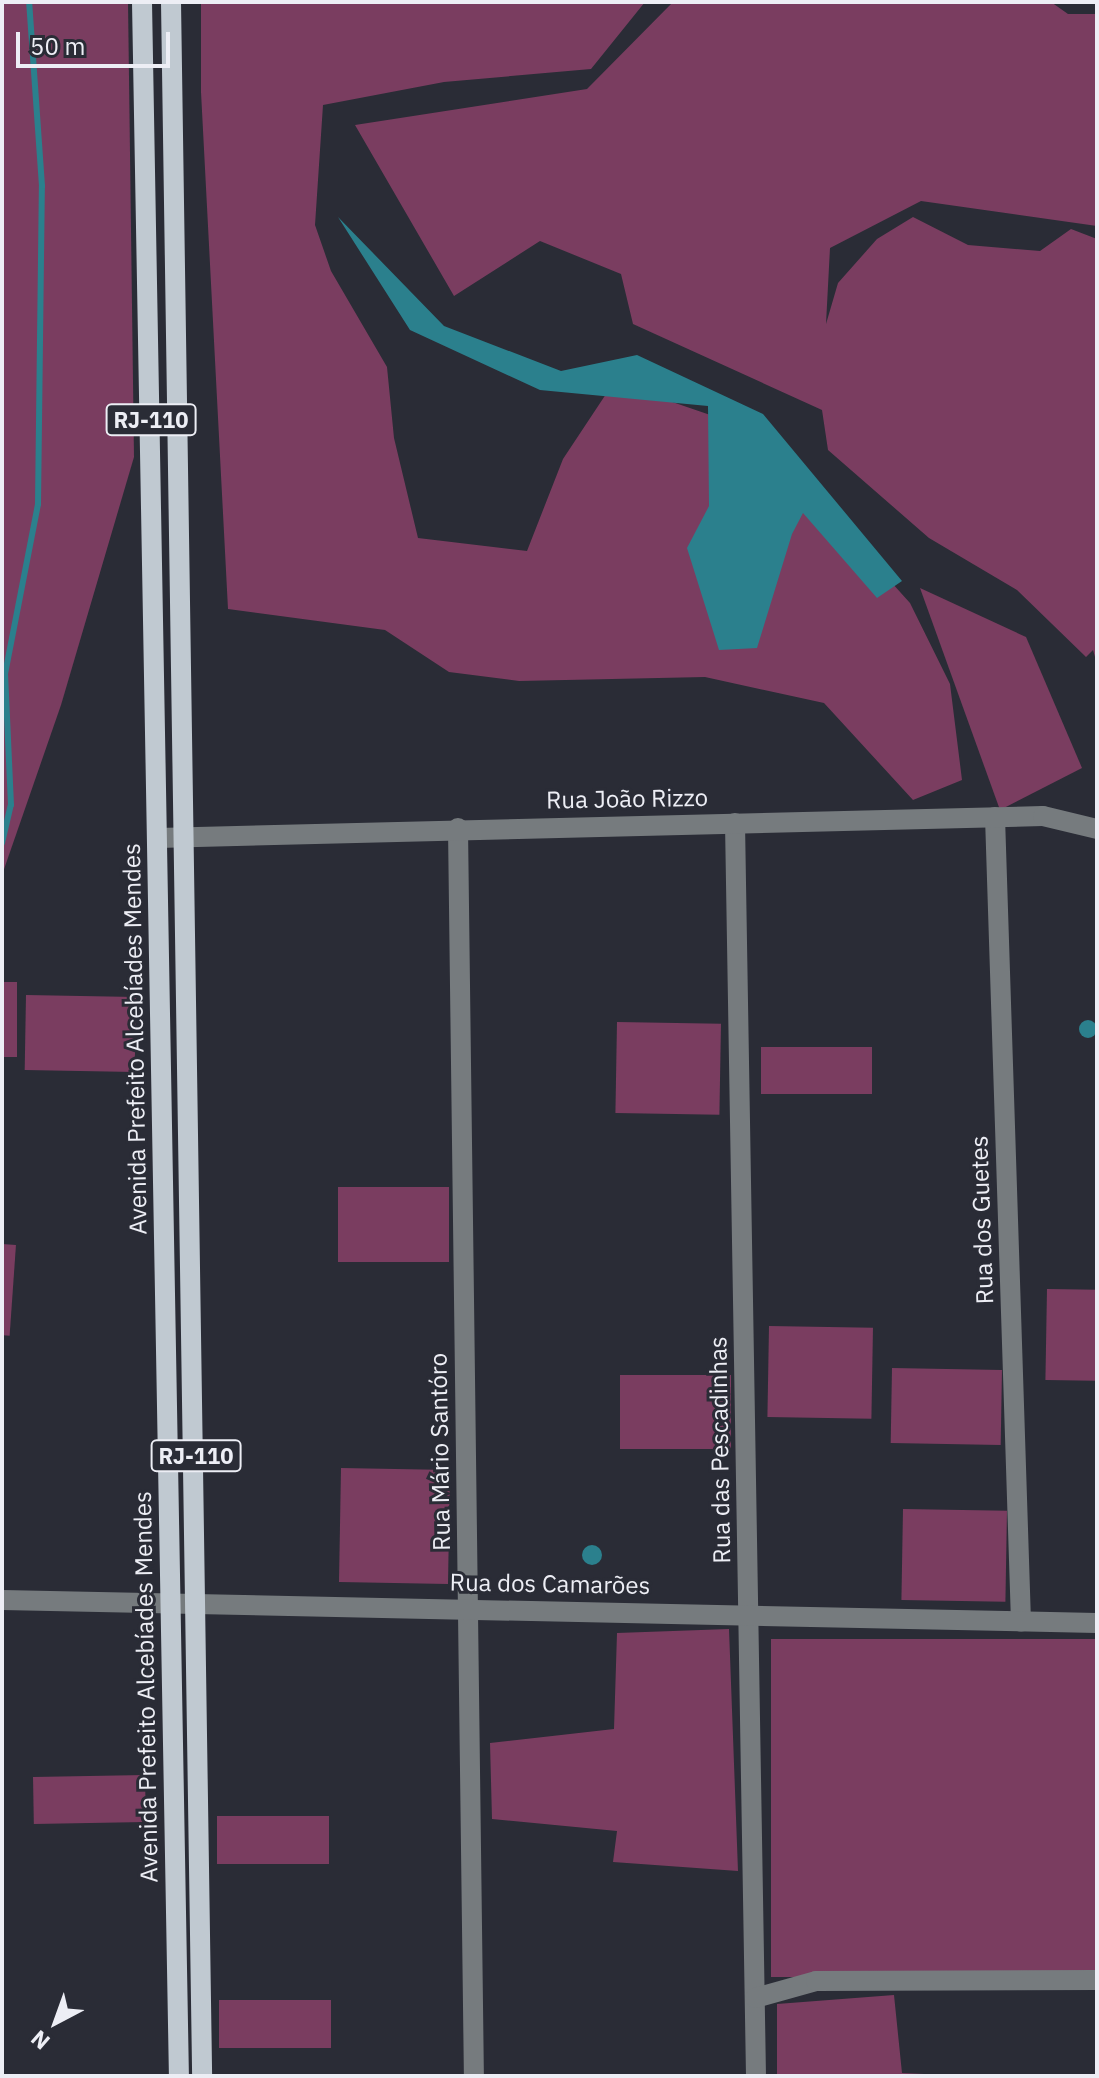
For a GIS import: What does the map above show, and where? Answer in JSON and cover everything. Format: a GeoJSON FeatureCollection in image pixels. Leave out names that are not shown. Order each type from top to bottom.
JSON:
{"type":"FeatureCollection","features":[{"type":"Feature","properties":{"kind":"main road","name":"Avenida Prefeito Alcebíades Mendes"},"geometry":{"type":"LineString","coordinates":[[142,2],[179,2076]]}},
{"type":"Feature","properties":{"kind":"main road","name":"Avenida Prefeito Alcebíades Mendes"},"geometry":{"type":"LineString","coordinates":[[171,2],[198,1602],[202,2076]]}},
{"type":"Feature","properties":{"kind":"street","name":"Rua João Rizzo"},"geometry":{"type":"LineString","coordinates":[[158,838],[458,828],[1043,816],[1096,828]]}},
{"type":"Feature","properties":{"kind":"street","name":"Rua dos Guetes"},"geometry":{"type":"LineString","coordinates":[[995,817],[1021,1622]]}},
{"type":"Feature","properties":{"kind":"street","name":"Rua das Pescadinhas"},"geometry":{"type":"LineString","coordinates":[[735,823],[756,2076]]}},
{"type":"Feature","properties":{"kind":"street","name":"Rua Mário Santóro"},"geometry":{"type":"LineString","coordinates":[[458,828],[474,2076]]}},
{"type":"Feature","properties":{"kind":"street","name":"Rua dos Camarões"},"geometry":{"type":"LineString","coordinates":[[2,1600],[169,1601],[1097,1623]]}},
{"type":"Feature","properties":{"kind":"street"},"geometry":{"type":"LineString","coordinates":[[755,1998],[785,1986],[847,1980],[1097,1980]]}},
{"type":"Feature","properties":{"kind":"shaded area"},"geometry":{"type":"Polygon","coordinates":[[[2,2],[128,2],[134,457],[61,705],[2,875],[2,2]]]}},
{"type":"Feature","properties":{"kind":"shaded area"},"geometry":{"type":"Polygon","coordinates":[[[201,2],[645,2],[591,69],[444,82],[323,105],[315,225],[331,271],[387,367],[394,438],[418,538],[527,551],[563,459],[614,382],[754,430],[910,603],[950,684],[962,780],[913,800],[824,703],[705,677],[519,681],[449,672],[385,630],[228,609],[201,92],[201,2]]]}},
{"type":"Feature","properties":{"kind":"shaded area"},"geometry":{"type":"Polygon","coordinates":[[[673,2],[1051,2],[1068,14],[1097,14],[1097,226],[921,201],[830,248],[826,324],[838,283],[877,239],[913,217],[968,245],[1040,251],[1071,229],[1097,239],[1097,664],[1093,650],[1086,657],[1017,590],[929,538],[828,450],[822,410],[633,324],[621,274],[540,241],[454,296],[355,125],[587,89],[673,2]]]}},
{"type":"Feature","properties":{"kind":"shaded area"},"geometry":{"type":"Polygon","coordinates":[[[920,588],[1026,637],[1082,768],[1000,810],[920,588]]]}},
{"type":"Feature","properties":{"kind":"shaded area"},"geometry":{"type":"Polygon","coordinates":[[[2,982],[17,982],[17,1057],[2,1057],[2,982]]]}},
{"type":"Feature","properties":{"kind":"shaded area"},"geometry":{"type":"Polygon","coordinates":[[[26,995],[136,997],[135,1072],[25,1070],[26,995]]]}},
{"type":"Feature","properties":{"kind":"shaded area"},"geometry":{"type":"Polygon","coordinates":[[[617,1022],[721,1024],[719,1115],[615,1113],[617,1022]]]}},
{"type":"Feature","properties":{"kind":"shaded area"},"geometry":{"type":"Polygon","coordinates":[[[761,1047],[872,1047],[872,1094],[761,1094],[761,1047]]]}},
{"type":"Feature","properties":{"kind":"shaded area"},"geometry":{"type":"Polygon","coordinates":[[[338,1187],[449,1187],[449,1262],[338,1262],[338,1187]]]}},
{"type":"Feature","properties":{"kind":"shaded area"},"geometry":{"type":"Polygon","coordinates":[[[2,1244],[16,1245],[10,1336],[2,1335],[2,1244]]]}},
{"type":"Feature","properties":{"kind":"shaded area"},"geometry":{"type":"Polygon","coordinates":[[[1047,1289],[1097,1290],[1095,1381],[1045,1380],[1047,1289]]]}},
{"type":"Feature","properties":{"kind":"shaded area"},"geometry":{"type":"Polygon","coordinates":[[[769,1326],[873,1328],[871,1419],[767,1417],[769,1326]]]}},
{"type":"Feature","properties":{"kind":"shaded area"},"geometry":{"type":"Polygon","coordinates":[[[892,1368],[1002,1370],[1001,1445],[891,1443],[892,1368]]]}},
{"type":"Feature","properties":{"kind":"shaded area"},"geometry":{"type":"Polygon","coordinates":[[[620,1375],[731,1375],[731,1449],[620,1449],[620,1375]]]}},
{"type":"Feature","properties":{"kind":"shaded area"},"geometry":{"type":"Polygon","coordinates":[[[341,1468],[450,1470],[448,1584],[339,1582],[341,1468]]]}},
{"type":"Feature","properties":{"kind":"shaded area"},"geometry":{"type":"Polygon","coordinates":[[[903,1509],[1007,1511],[1005,1602],[901,1600],[903,1509]]]}},
{"type":"Feature","properties":{"kind":"shaded area"},"geometry":{"type":"Polygon","coordinates":[[[729,1629],[738,1871],[613,1862],[617,1831],[492,1819],[490,1743],[614,1729],[617,1633],[729,1629]]]}},
{"type":"Feature","properties":{"kind":"shaded area"},"geometry":{"type":"Polygon","coordinates":[[[771,1639],[1097,1639],[1097,1977],[771,1977],[771,1639]]]}},
{"type":"Feature","properties":{"kind":"shaded area"},"geometry":{"type":"Polygon","coordinates":[[[145,1775],[146,1822],[34,1824],[33,1777],[145,1775]]]}},
{"type":"Feature","properties":{"kind":"shaded area"},"geometry":{"type":"Polygon","coordinates":[[[217,1816],[329,1816],[329,1864],[217,1864],[217,1816]]]}},
{"type":"Feature","properties":{"kind":"shaded area"},"geometry":{"type":"Polygon","coordinates":[[[894,1995],[902,2073],[969,2076],[777,2076],[777,2004],[894,1995]]]}},
{"type":"Feature","properties":{"kind":"shaded area"},"geometry":{"type":"Polygon","coordinates":[[[219,2000],[331,2000],[331,2048],[219,2048],[219,2000]]]}},
{"type":"Feature","properties":{"kind":"water"},"geometry":{"type":"Polygon","coordinates":[[[338,217],[444,326],[561,371],[637,355],[763,414],[902,581],[877,598],[803,513],[792,534],[757,648],[719,650],[687,548],[709,506],[708,406],[540,390],[410,330],[338,217]]]}},
{"type":"Feature","properties":{"kind":"water"},"geometry":{"type":"Polygon","coordinates":[[[1088,1020],[1097,1029],[1088,1038],[1079,1029],[1088,1020]]]}},
{"type":"Feature","properties":{"kind":"water"},"geometry":{"type":"Polygon","coordinates":[[[592,1545],[599,1548],[602,1555],[599,1562],[592,1565],[585,1562],[582,1555],[585,1548],[592,1545]]]}},
{"type":"Feature","properties":{"kind":"waterway"},"geometry":{"type":"LineString","coordinates":[[2,843],[11,805],[5,674],[38,504],[42,186],[29,2]]}}]}
